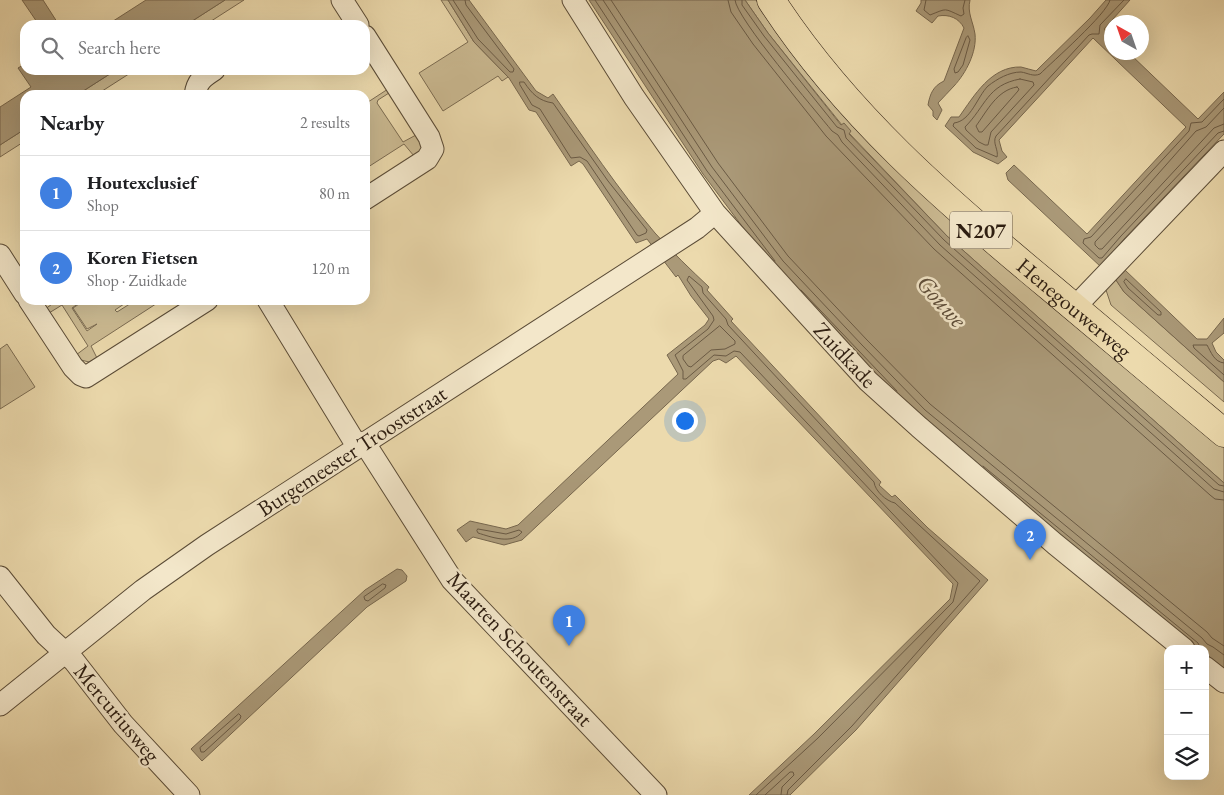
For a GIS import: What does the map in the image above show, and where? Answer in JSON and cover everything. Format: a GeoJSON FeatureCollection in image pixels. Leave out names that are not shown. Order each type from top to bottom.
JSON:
{"type":"FeatureCollection","features":[{"type":"Feature","properties":{"kind":"main road","name":"Henegouwerweg"},"geometry":{"type":"LineString","coordinates":[[771,0],[813,60],[864,120],[968,219],[1224,433]]}},
{"type":"Feature","properties":{"kind":"street"},"geometry":{"type":"LineString","coordinates":[[342,0],[355,20]]}},
{"type":"Feature","properties":{"kind":"street","name":"Zuidkade"},"geometry":{"type":"LineString","coordinates":[[573,0],[634,97],[715,213],[875,387],[1055,544],[1179,645]]}},
{"type":"Feature","properties":{"kind":"street"},"geometry":{"type":"LineString","coordinates":[[370,44],[429,137],[433,149],[427,159],[370,196]]}},
{"type":"Feature","properties":{"kind":"street"},"geometry":{"type":"LineString","coordinates":[[196,90],[200,79],[206,75]]}},
{"type":"Feature","properties":{"kind":"street"},"geometry":{"type":"LineString","coordinates":[[1074,308],[1224,151]]}},
{"type":"Feature","properties":{"kind":"street","name":"Burgemeester Trooststraat"},"geometry":{"type":"LineString","coordinates":[[0,705],[143,590],[207,545],[360,444],[697,228],[715,213]]}},
{"type":"Feature","properties":{"kind":"street"},"geometry":{"type":"LineString","coordinates":[[0,255],[20,286]]}},
{"type":"Feature","properties":{"kind":"street"},"geometry":{"type":"LineString","coordinates":[[32,305],[73,367],[81,375],[86,376],[200,305]]}},
{"type":"Feature","properties":{"kind":"street","name":"Maarten Schoutenstraat"},"geometry":{"type":"LineString","coordinates":[[271,305],[360,444],[452,580],[656,795]]}},
{"type":"Feature","properties":{"kind":"street","name":"Mercuriusweg"},"geometry":{"type":"LineString","coordinates":[[0,577],[46,635],[74,662],[131,732],[189,795]]}},
{"type":"Feature","properties":{"kind":"street"},"geometry":{"type":"LineString","coordinates":[[1209,669],[1224,682]]}},
{"type":"Feature","properties":{"kind":"shaded area"},"geometry":{"type":"Polygon","coordinates":[[[225,0],[244,0],[213,20],[194,20],[225,0]]]}},
{"type":"Feature","properties":{"kind":"shaded area"},"geometry":{"type":"Polygon","coordinates":[[[441,0],[448,0],[474,42],[508,77],[502,81],[498,76],[443,111],[419,73],[468,42],[441,0]]]}},
{"type":"Feature","properties":{"kind":"shaded area"},"geometry":{"type":"Polygon","coordinates":[[[745,0],[756,0],[803,66],[855,128],[1224,447],[1224,483],[947,236],[849,133],[844,123],[842,125],[768,33],[745,0]]]}},
{"type":"Feature","properties":{"kind":"shaded area"},"geometry":{"type":"Polygon","coordinates":[[[108,75],[127,75],[104,90],[85,90],[108,75]]]}},
{"type":"Feature","properties":{"kind":"shaded area"},"geometry":{"type":"Polygon","coordinates":[[[388,89],[389,93],[378,100],[377,103],[403,142],[416,135],[423,144],[422,150],[414,156],[404,144],[370,166],[370,101],[388,89]]]}},
{"type":"Feature","properties":{"kind":"shaded area"},"geometry":{"type":"Polygon","coordinates":[[[20,132],[20,144],[0,157],[0,145],[20,132]]]}},
{"type":"Feature","properties":{"kind":"shaded area"},"geometry":{"type":"Polygon","coordinates":[[[1116,280],[1124,292],[1224,382],[1224,402],[1111,305],[1106,290],[1116,280]]]}},
{"type":"Feature","properties":{"kind":"shaded area"},"geometry":{"type":"Polygon","coordinates":[[[51,305],[62,305],[49,313],[45,309],[51,305]]]}},
{"type":"Feature","properties":{"kind":"shaded area"},"geometry":{"type":"Polygon","coordinates":[[[62,305],[76,305],[72,308],[87,331],[97,324],[87,329],[73,308],[78,305],[122,305],[115,310],[117,312],[128,305],[154,305],[91,346],[97,358],[89,362],[81,360],[76,355],[88,346],[62,305]]]}},
{"type":"Feature","properties":{"kind":"shaded area"},"geometry":{"type":"Polygon","coordinates":[[[7,344],[35,387],[0,409],[0,349],[7,344]]]}},
{"type":"Feature","properties":{"kind":"water"},"geometry":{"type":"Polygon","coordinates":[[[22,0],[43,0],[56,20],[36,20],[22,0]]]}},
{"type":"Feature","properties":{"kind":"water"},"geometry":{"type":"Polygon","coordinates":[[[146,0],[225,0],[194,20],[115,20],[146,0]]]}},
{"type":"Feature","properties":{"kind":"water"},"geometry":{"type":"Polygon","coordinates":[[[448,0],[469,0],[536,91],[548,98],[553,94],[602,165],[641,216],[668,247],[709,287],[707,290],[733,319],[731,321],[881,482],[879,485],[892,497],[895,495],[928,528],[988,580],[856,730],[790,795],[749,795],[814,734],[950,599],[953,584],[736,356],[726,363],[719,359],[713,361],[522,540],[504,545],[473,537],[466,542],[457,530],[470,521],[506,529],[518,525],[678,374],[667,355],[705,325],[709,319],[678,275],[676,277],[647,239],[636,243],[583,164],[579,161],[571,166],[536,112],[529,110],[509,78],[474,42],[448,0]]]}},
{"type":"Feature","properties":{"kind":"water","name":"Gouwe"},"geometry":{"type":"Polygon","coordinates":[[[589,0],[745,0],[768,33],[841,125],[844,123],[851,131],[849,134],[947,236],[1224,483],[1224,670],[1209,658],[1209,645],[1193,645],[917,418],[774,269],[703,174],[589,0]]]}},
{"type":"Feature","properties":{"kind":"water"},"geometry":{"type":"Polygon","coordinates":[[[921,0],[970,0],[970,13],[975,34],[970,62],[958,81],[938,103],[942,110],[937,120],[928,105],[930,97],[935,88],[944,81],[964,28],[953,17],[938,16],[932,23],[916,11],[921,0]]]}},
{"type":"Feature","properties":{"kind":"water"},"geometry":{"type":"Polygon","coordinates":[[[1106,0],[1130,0],[1117,15],[1104,15],[1104,49],[1093,38],[999,140],[1002,151],[1007,157],[998,164],[973,152],[945,126],[951,117],[959,117],[977,92],[992,77],[1010,68],[1021,67],[1036,71],[1106,0]]]}},
{"type":"Feature","properties":{"kind":"water"},"geometry":{"type":"Polygon","coordinates":[[[1116,60],[1136,60],[1198,119],[1224,92],[1224,134],[1124,239],[1101,267],[1008,180],[1006,173],[1014,165],[1087,234],[1186,127],[1116,60]]]}},
{"type":"Feature","properties":{"kind":"water"},"geometry":{"type":"Polygon","coordinates":[[[23,75],[108,75],[85,90],[26,90],[31,87],[23,75]]]}},
{"type":"Feature","properties":{"kind":"water"},"geometry":{"type":"Polygon","coordinates":[[[20,94],[20,132],[0,145],[0,107],[20,94]]]}},
{"type":"Feature","properties":{"kind":"water"},"geometry":{"type":"Polygon","coordinates":[[[1125,270],[1197,339],[1207,339],[1224,318],[1224,333],[1212,343],[1216,352],[1224,360],[1224,382],[1124,292],[1116,280],[1125,270]]]}},
{"type":"Feature","properties":{"kind":"water"},"geometry":{"type":"Polygon","coordinates":[[[397,569],[402,570],[407,576],[406,581],[367,607],[202,761],[191,749],[365,590],[397,569]]]}},
{"type":"Feature","properties":{"kind":"place","name":"Koren Fietsen"},"geometry":{"type":"Point","coordinates":[1030,560]}},
{"type":"Feature","properties":{"kind":"place","name":"Houtexclusief"},"geometry":{"type":"Point","coordinates":[569,646]}}]}
